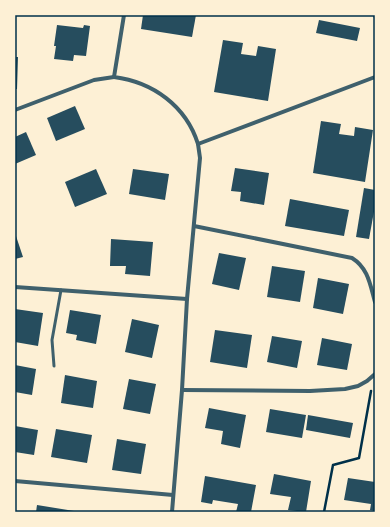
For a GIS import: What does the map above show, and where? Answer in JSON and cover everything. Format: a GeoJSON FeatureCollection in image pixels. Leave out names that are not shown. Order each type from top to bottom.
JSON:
{"type":"FeatureCollection","features":[{"type":"Feature","properties":{"kind":"street"},"geometry":{"type":"LineString","coordinates":[[114,77],[124,15]]}},
{"type":"Feature","properties":{"kind":"street"},"geometry":{"type":"LineString","coordinates":[[15,110],[94,80],[114,77],[142,83],[176,106],[192,126],[198,144],[200,158],[187,299],[182,390],[172,512]]}},
{"type":"Feature","properties":{"kind":"street"},"geometry":{"type":"LineString","coordinates":[[198,144],[375,77]]}},
{"type":"Feature","properties":{"kind":"street"},"geometry":{"type":"LineString","coordinates":[[194,226],[352,258],[359,263],[364,270],[375,302]]}},
{"type":"Feature","properties":{"kind":"street"},"geometry":{"type":"LineString","coordinates":[[15,287],[187,299]]}},
{"type":"Feature","properties":{"kind":"street"},"geometry":{"type":"LineString","coordinates":[[182,390],[330,390],[358,386],[374,375]]}},
{"type":"Feature","properties":{"kind":"street"},"geometry":{"type":"LineString","coordinates":[[15,481],[173,495]]}},
{"type":"Feature","properties":{"kind":"lane"},"geometry":{"type":"LineString","coordinates":[[54,366],[52,349],[53,335],[61,290]]}},
{"type":"Feature","properties":{"kind":"path"},"geometry":{"type":"LineString","coordinates":[[324,512],[333,465],[359,458],[374,375]]}},
{"type":"Feature","properties":{"kind":"building"},"geometry":{"type":"Polygon","coordinates":[[[143,15],[196,15],[192,37],[141,29],[143,15]]]}},
{"type":"Feature","properties":{"kind":"building"},"geometry":{"type":"Polygon","coordinates":[[[319,20],[360,28],[357,41],[316,33],[319,20]]]}},
{"type":"Feature","properties":{"kind":"building"},"geometry":{"type":"Polygon","coordinates":[[[57,25],[83,28],[84,25],[90,26],[86,56],[74,55],[73,61],[54,59],[57,25]]]}},
{"type":"Feature","properties":{"kind":"building"},"geometry":{"type":"Polygon","coordinates":[[[223,40],[243,43],[241,54],[256,56],[258,46],[276,49],[268,101],[214,92],[223,40]]]}},
{"type":"Feature","properties":{"kind":"building"},"geometry":{"type":"Polygon","coordinates":[[[15,57],[18,57],[17,89],[15,89],[15,57]]]}},
{"type":"Feature","properties":{"kind":"building"},"geometry":{"type":"Polygon","coordinates":[[[75,106],[85,129],[56,141],[47,118],[75,106]]]}},
{"type":"Feature","properties":{"kind":"building"},"geometry":{"type":"Polygon","coordinates":[[[321,121],[341,124],[339,134],[354,136],[355,127],[373,130],[365,182],[313,173],[321,121]]]}},
{"type":"Feature","properties":{"kind":"building"},"geometry":{"type":"Polygon","coordinates":[[[26,132],[36,155],[15,164],[15,137],[26,132]]]}},
{"type":"Feature","properties":{"kind":"building"},"geometry":{"type":"Polygon","coordinates":[[[235,168],[269,173],[264,205],[240,201],[241,192],[231,191],[235,168]]]}},
{"type":"Feature","properties":{"kind":"building"},"geometry":{"type":"Polygon","coordinates":[[[96,169],[107,194],[75,207],[65,182],[96,169]]]}},
{"type":"Feature","properties":{"kind":"building"},"geometry":{"type":"Polygon","coordinates":[[[133,169],[169,174],[165,200],[129,194],[133,169]]]}},
{"type":"Feature","properties":{"kind":"building"},"geometry":{"type":"Polygon","coordinates":[[[364,188],[375,190],[375,206],[369,239],[356,237],[364,188]]]}},
{"type":"Feature","properties":{"kind":"building"},"geometry":{"type":"Polygon","coordinates":[[[290,199],[349,210],[344,236],[285,226],[290,199]]]}},
{"type":"Feature","properties":{"kind":"building"},"geometry":{"type":"Polygon","coordinates":[[[15,233],[23,257],[15,259],[15,233]]]}},
{"type":"Feature","properties":{"kind":"building"},"geometry":{"type":"Polygon","coordinates":[[[111,239],[153,242],[150,276],[125,274],[126,266],[110,266],[111,239]]]}},
{"type":"Feature","properties":{"kind":"building"},"geometry":{"type":"Polygon","coordinates":[[[219,253],[246,258],[239,290],[212,284],[219,253]]]}},
{"type":"Feature","properties":{"kind":"building"},"geometry":{"type":"Polygon","coordinates":[[[272,266],[305,271],[300,302],[267,297],[272,266]]]}},
{"type":"Feature","properties":{"kind":"building"},"geometry":{"type":"Polygon","coordinates":[[[318,278],[349,284],[343,314],[313,308],[318,278]]]}},
{"type":"Feature","properties":{"kind":"building"},"geometry":{"type":"Polygon","coordinates":[[[15,309],[43,313],[38,346],[15,342],[15,309]]]}},
{"type":"Feature","properties":{"kind":"building"},"geometry":{"type":"Polygon","coordinates":[[[70,310],[101,315],[96,344],[76,340],[77,335],[66,333],[70,310]]]}},
{"type":"Feature","properties":{"kind":"building"},"geometry":{"type":"Polygon","coordinates":[[[132,319],[159,325],[152,358],[125,352],[132,319]]]}},
{"type":"Feature","properties":{"kind":"building"},"geometry":{"type":"Polygon","coordinates":[[[215,330],[252,335],[247,368],[210,362],[215,330]]]}},
{"type":"Feature","properties":{"kind":"building"},"geometry":{"type":"Polygon","coordinates":[[[272,336],[302,341],[297,368],[267,362],[272,336]]]}},
{"type":"Feature","properties":{"kind":"building"},"geometry":{"type":"Polygon","coordinates":[[[322,338],[352,344],[347,370],[317,365],[322,338]]]}},
{"type":"Feature","properties":{"kind":"building"},"geometry":{"type":"Polygon","coordinates":[[[15,365],[36,369],[32,395],[15,392],[15,365]]]}},
{"type":"Feature","properties":{"kind":"building"},"geometry":{"type":"Polygon","coordinates":[[[65,375],[97,381],[93,408],[61,403],[65,375]]]}},
{"type":"Feature","properties":{"kind":"building"},"geometry":{"type":"Polygon","coordinates":[[[129,379],[156,384],[150,414],[123,409],[129,379]]]}},
{"type":"Feature","properties":{"kind":"building"},"geometry":{"type":"Polygon","coordinates":[[[209,408],[246,415],[240,448],[221,444],[223,431],[205,428],[209,408]]]}},
{"type":"Feature","properties":{"kind":"building"},"geometry":{"type":"Polygon","coordinates":[[[270,409],[306,415],[302,438],[266,432],[270,409]]]}},
{"type":"Feature","properties":{"kind":"building"},"geometry":{"type":"Polygon","coordinates":[[[308,415],[353,423],[350,438],[306,430],[308,415]]]}},
{"type":"Feature","properties":{"kind":"building"},"geometry":{"type":"Polygon","coordinates":[[[15,426],[38,430],[34,455],[15,452],[15,426]]]}},
{"type":"Feature","properties":{"kind":"building"},"geometry":{"type":"Polygon","coordinates":[[[56,429],[92,435],[87,463],[51,457],[56,429]]]}},
{"type":"Feature","properties":{"kind":"building"},"geometry":{"type":"Polygon","coordinates":[[[117,439],[146,444],[141,474],[112,470],[117,439]]]}},
{"type":"Feature","properties":{"kind":"building"},"geometry":{"type":"Polygon","coordinates":[[[274,474],[311,481],[306,512],[288,510],[291,497],[270,494],[274,474]]]}},
{"type":"Feature","properties":{"kind":"building"},"geometry":{"type":"Polygon","coordinates":[[[205,476],[256,485],[251,512],[236,512],[238,504],[213,500],[212,504],[201,502],[205,476]]]}},
{"type":"Feature","properties":{"kind":"building"},"geometry":{"type":"Polygon","coordinates":[[[348,478],[375,482],[375,511],[370,510],[371,504],[344,500],[348,478]]]}},
{"type":"Feature","properties":{"kind":"building"},"geometry":{"type":"Polygon","coordinates":[[[37,505],[74,511],[74,512],[36,512],[37,505]]]}}]}
